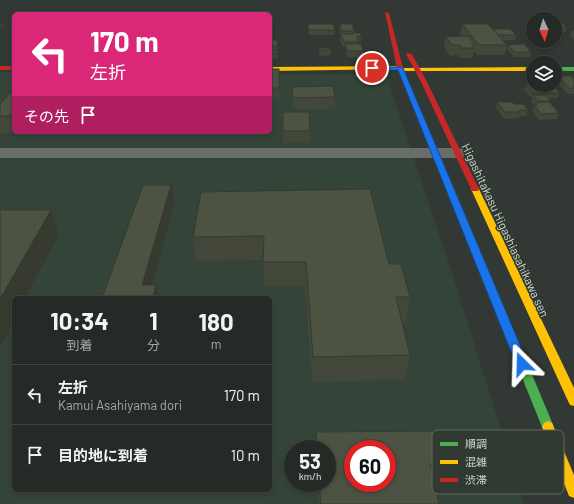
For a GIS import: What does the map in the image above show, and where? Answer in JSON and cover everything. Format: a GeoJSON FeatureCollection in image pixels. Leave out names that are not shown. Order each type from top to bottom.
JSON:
{"type":"FeatureCollection","features":[{"type":"Feature","properties":{"kind":"main road","name":"Higashitakasu Higashiasahikawa sen"},"geometry":{"type":"LineString","coordinates":[[400,68],[385,10],[417,69],[574,401]]}},
{"type":"Feature","properties":{"kind":"main road"},"geometry":{"type":"LineString","coordinates":[[0,68],[12,68]]}},
{"type":"Feature","properties":{"kind":"main road"},"geometry":{"type":"LineString","coordinates":[[400,68],[549,430]]}},
{"type":"Feature","properties":{"kind":"main road"},"geometry":{"type":"LineString","coordinates":[[272,69],[526,69]]}},
{"type":"Feature","properties":{"kind":"main road"},"geometry":{"type":"LineString","coordinates":[[562,69],[574,69]]}},
{"type":"Feature","properties":{"kind":"main road"},"geometry":{"type":"LineString","coordinates":[[564,466],[574,490]]}},
{"type":"Feature","properties":{"kind":"street"},"geometry":{"type":"LineString","coordinates":[[0,153],[457,153]]}},
{"type":"Feature","properties":{"kind":"shaded area"},"geometry":{"type":"Polygon","coordinates":[[[0,72],[12,73],[12,134],[272,134],[272,74],[386,75],[454,279],[501,430],[432,430],[432,494],[521,494],[524,504],[0,504],[0,72]]]}},
{"type":"Feature","properties":{"kind":"building"},"geometry":{"type":"Polygon","coordinates":[[[308,24],[333,24],[335,30],[309,30],[308,24]]]}},
{"type":"Feature","properties":{"kind":"building"},"geometry":{"type":"Polygon","coordinates":[[[340,24],[352,24],[354,31],[341,31],[340,24]]]}},
{"type":"Feature","properties":{"kind":"building"},"geometry":{"type":"Polygon","coordinates":[[[462,24],[488,24],[507,45],[479,45],[462,24]]]}},
{"type":"Feature","properties":{"kind":"building"},"geometry":{"type":"Polygon","coordinates":[[[493,29],[510,29],[516,35],[498,35],[493,29]]]}},
{"type":"Feature","properties":{"kind":"building"},"geometry":{"type":"Polygon","coordinates":[[[352,33],[360,33],[361,36],[357,36],[358,42],[344,42],[340,34],[353,34],[352,33]]]}},
{"type":"Feature","properties":{"kind":"building"},"geometry":{"type":"Polygon","coordinates":[[[468,36],[475,45],[472,45],[474,48],[462,48],[460,45],[452,45],[446,37],[468,36]]]}},
{"type":"Feature","properties":{"kind":"building"},"geometry":{"type":"Polygon","coordinates":[[[272,40],[277,40],[278,46],[272,46],[272,40]]]}},
{"type":"Feature","properties":{"kind":"building"},"geometry":{"type":"Polygon","coordinates":[[[345,44],[361,44],[363,51],[347,51],[345,44]]]}},
{"type":"Feature","properties":{"kind":"building"},"geometry":{"type":"Polygon","coordinates":[[[524,44],[531,52],[515,52],[508,45],[524,44]]]}},
{"type":"Feature","properties":{"kind":"building"},"geometry":{"type":"Polygon","coordinates":[[[319,48],[330,48],[331,50],[320,50],[319,48]]]}},
{"type":"Feature","properties":{"kind":"building"},"geometry":{"type":"Polygon","coordinates":[[[272,50],[277,50],[278,53],[272,53],[272,50]]]}},
{"type":"Feature","properties":{"kind":"building"},"geometry":{"type":"Polygon","coordinates":[[[272,69],[279,69],[279,88],[272,88],[272,69]]]}},
{"type":"Feature","properties":{"kind":"building"},"geometry":{"type":"Polygon","coordinates":[[[562,76],[571,76],[574,79],[574,88],[570,89],[562,80],[562,76]]]}},
{"type":"Feature","properties":{"kind":"building"},"geometry":{"type":"Polygon","coordinates":[[[333,86],[335,97],[293,98],[292,87],[333,86]]]}},
{"type":"Feature","properties":{"kind":"building"},"geometry":{"type":"Polygon","coordinates":[[[12,91],[12,114],[10,116],[0,116],[0,104],[12,91]]]}},
{"type":"Feature","properties":{"kind":"building"},"geometry":{"type":"Polygon","coordinates":[[[532,92],[560,93],[533,93],[532,92]]]}},
{"type":"Feature","properties":{"kind":"building"},"geometry":{"type":"Polygon","coordinates":[[[533,95],[545,95],[551,101],[538,101],[533,95]]]}},
{"type":"Feature","properties":{"kind":"building"},"geometry":{"type":"Polygon","coordinates":[[[497,102],[523,104],[528,110],[519,110],[520,112],[505,112],[497,102]]]}},
{"type":"Feature","properties":{"kind":"building"},"geometry":{"type":"Polygon","coordinates":[[[549,102],[559,113],[541,114],[534,105],[537,105],[535,103],[549,102]]]}},
{"type":"Feature","properties":{"kind":"building"},"geometry":{"type":"Polygon","coordinates":[[[283,112],[309,112],[310,131],[283,131],[283,112]]]}},
{"type":"Feature","properties":{"kind":"building"},"geometry":{"type":"Polygon","coordinates":[[[143,185],[171,185],[142,285],[156,285],[153,296],[103,296],[143,185]]]}},
{"type":"Feature","properties":{"kind":"building"},"geometry":{"type":"Polygon","coordinates":[[[370,189],[389,264],[401,264],[410,297],[396,297],[410,355],[313,357],[306,262],[263,262],[264,236],[193,237],[201,192],[370,189]]]}},
{"type":"Feature","properties":{"kind":"building"},"geometry":{"type":"Polygon","coordinates":[[[0,210],[51,210],[0,299],[0,210]]]}},
{"type":"Feature","properties":{"kind":"building"},"geometry":{"type":"Polygon","coordinates":[[[432,431],[432,464],[430,464],[432,473],[432,494],[437,494],[439,504],[321,504],[320,492],[336,492],[336,440],[316,440],[316,432],[432,431]]]}},
{"type":"Feature","properties":{"kind":"traffic: fast"},"geometry":{"type":"LineString","coordinates":[[562,69],[574,69]]}},
{"type":"Feature","properties":{"kind":"traffic: fast"},"geometry":{"type":"LineString","coordinates":[[444,174],[548,427]]}},
{"type":"Feature","properties":{"kind":"traffic: slow"},"geometry":{"type":"LineString","coordinates":[[272,69],[400,68]]}},
{"type":"Feature","properties":{"kind":"traffic: slow"},"geometry":{"type":"LineString","coordinates":[[404,69],[526,69]]}},
{"type":"Feature","properties":{"kind":"traffic: slow"},"geometry":{"type":"LineString","coordinates":[[475,189],[574,401]]}},
{"type":"Feature","properties":{"kind":"traffic: slow"},"geometry":{"type":"LineString","coordinates":[[564,466],[574,491]]}},
{"type":"Feature","properties":{"kind":"traffic: jam"},"geometry":{"type":"LineString","coordinates":[[387,13],[400,68],[444,174]]}},
{"type":"Feature","properties":{"kind":"traffic: jam"},"geometry":{"type":"LineString","coordinates":[[409,54],[475,189]]}},
{"type":"Feature","properties":{"kind":"traffic: jam"},"geometry":{"type":"LineString","coordinates":[[0,68],[12,68]]}},
{"type":"Feature","properties":{"kind":"route"},"geometry":{"type":"LineString","coordinates":[[372,68],[400,68],[522,364]]}}]}
